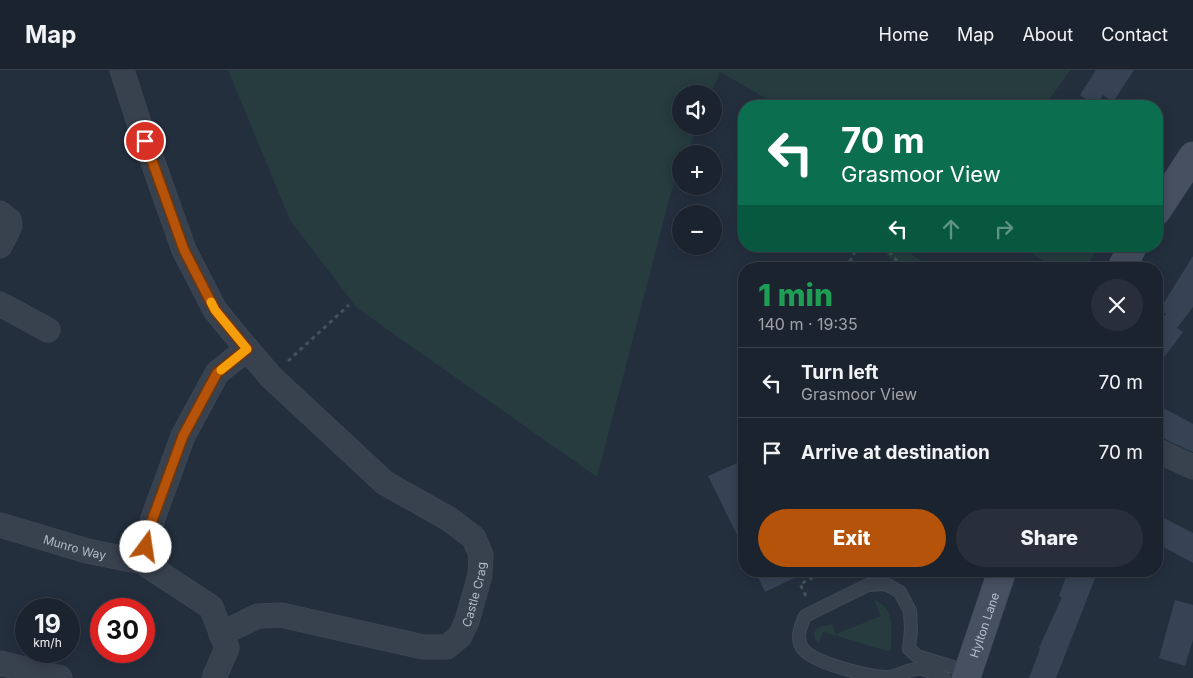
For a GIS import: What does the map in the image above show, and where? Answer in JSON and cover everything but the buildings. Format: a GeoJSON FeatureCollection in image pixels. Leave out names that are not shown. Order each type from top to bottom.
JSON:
{"type":"FeatureCollection","features":[{"type":"Feature","properties":{"kind":"street","name":"Castle Crag"},"geometry":{"type":"LineString","coordinates":[[122,70],[184,250],[215,310],[271,377],[385,484],[449,519],[474,538],[480,555],[480,574],[467,621],[460,636],[447,647],[423,647],[281,615],[258,616],[221,634]]}},
{"type":"Feature","properties":{"kind":"street"},"geometry":{"type":"LineString","coordinates":[[1163,201],[1193,156]]}},
{"type":"Feature","properties":{"kind":"street"},"geometry":{"type":"LineString","coordinates":[[0,213],[9,220],[10,226],[0,246]]}},
{"type":"Feature","properties":{"kind":"street"},"geometry":{"type":"LineString","coordinates":[[0,304],[48,330]]}},
{"type":"Feature","properties":{"kind":"street"},"geometry":{"type":"LineString","coordinates":[[142,562],[153,518],[183,436],[217,373],[247,349]]}},
{"type":"Feature","properties":{"kind":"street"},"geometry":{"type":"LineString","coordinates":[[1163,453],[1193,467]]}},
{"type":"Feature","properties":{"kind":"street","name":"Munro Way"},"geometry":{"type":"LineString","coordinates":[[0,525],[87,551],[142,562],[211,607],[226,648],[214,678]]}},
{"type":"Feature","properties":{"kind":"street","name":"Hylton Lane"},"geometry":{"type":"LineString","coordinates":[[960,676],[1000,577]]}},
{"type":"Feature","properties":{"kind":"street"},"geometry":{"type":"LineString","coordinates":[[0,663],[60,678]]}},
{"type":"Feature","properties":{"kind":"lane"},"geometry":{"type":"LineString","coordinates":[[886,584],[900,592],[910,610],[909,649],[917,656],[960,676],[922,669],[906,670],[887,677],[856,672],[818,660],[802,648],[798,635],[805,616],[868,585],[886,584]]}},
{"type":"Feature","properties":{"kind":"path"},"geometry":{"type":"LineString","coordinates":[[889,252],[898,262]]}},
{"type":"Feature","properties":{"kind":"path"},"geometry":{"type":"LineString","coordinates":[[271,377],[348,305]]}},
{"type":"Feature","properties":{"kind":"green space"},"geometry":{"type":"Polygon","coordinates":[[[228,70],[1070,70],[1049,100],[769,100],[720,72],[715,85],[672,85],[672,135],[694,135],[691,145],[672,145],[672,190],[597,477],[357,308],[290,220],[228,70]]]}},
{"type":"Feature","properties":{"kind":"green space"},"geometry":{"type":"Polygon","coordinates":[[[884,252],[912,252],[911,254],[923,262],[893,262],[884,252]]]}},
{"type":"Feature","properties":{"kind":"green space"},"geometry":{"type":"Polygon","coordinates":[[[1029,252],[1095,252],[1090,262],[1046,262],[1029,252]]]}},
{"type":"Feature","properties":{"kind":"green space"},"geometry":{"type":"Polygon","coordinates":[[[874,600],[886,608],[889,614],[891,620],[891,649],[888,651],[823,632],[819,643],[816,640],[815,630],[820,627],[832,624],[836,634],[881,616],[874,600]]]}},
{"type":"Feature","properties":{"kind":"slow traffic"},"geometry":{"type":"LineString","coordinates":[[211,302],[215,310],[247,349],[221,370]]}},
{"type":"Feature","properties":{"kind":"route"},"geometry":{"type":"LineString","coordinates":[[145,141],[184,250],[215,310],[247,349],[217,373],[183,436],[153,518],[146,547]]}}]}
